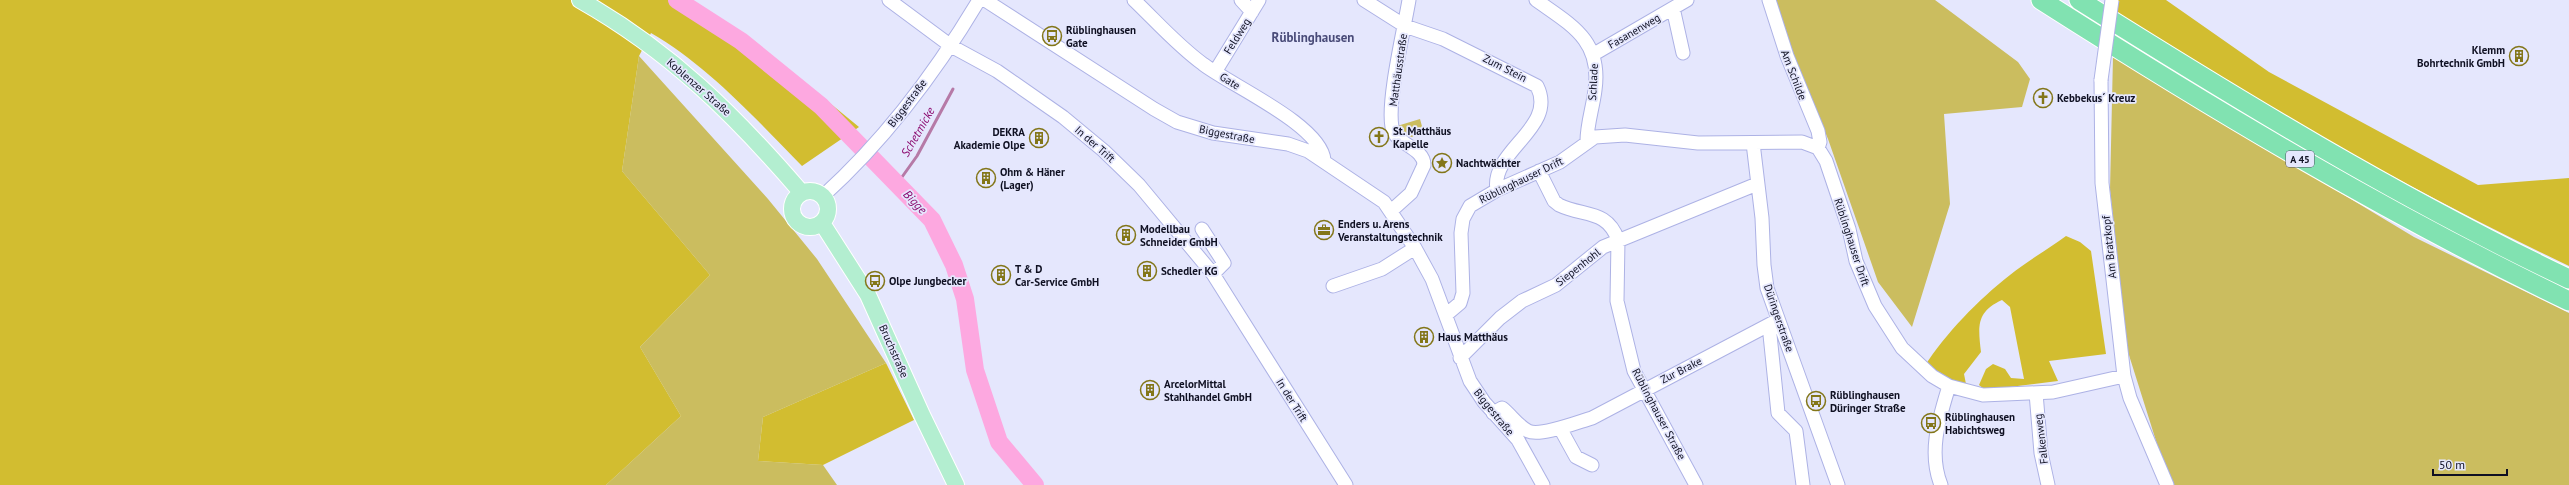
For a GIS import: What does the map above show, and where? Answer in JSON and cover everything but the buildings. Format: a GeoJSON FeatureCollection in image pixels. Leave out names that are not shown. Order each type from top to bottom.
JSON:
{"type":"FeatureCollection","features":[{"type":"Feature","properties":{"kind":"highway","name":"A 45"},"geometry":{"type":"LineString","coordinates":[[2041,0],[2195,96],[2328,175],[2464,249],[2569,301]]}},
{"type":"Feature","properties":{"kind":"highway","name":"A 45"},"geometry":{"type":"LineString","coordinates":[[2079,0],[2204,79],[2334,156],[2490,241],[2569,279]]}},
{"type":"Feature","properties":{"kind":"main road","name":"Koblenzer Straße"},"geometry":{"type":"LineString","coordinates":[[580,0],[639,37],[697,82],[736,119],[801,192]]}},
{"type":"Feature","properties":{"kind":"main road"},"geometry":{"type":"LineString","coordinates":[[813,191],[823,196],[828,209],[822,222],[807,227],[796,222],[791,210],[792,204],[801,192],[813,191]]}},
{"type":"Feature","properties":{"kind":"main road","name":"Bruchstraße"},"geometry":{"type":"LineString","coordinates":[[822,222],[868,294],[922,416],[956,485]]}},
{"type":"Feature","properties":{"kind":"street","name":"In der Trift"},"geometry":{"type":"LineString","coordinates":[[889,0],[951,46],[997,71],[1029,93],[1104,151],[1139,185],[1213,274],[1346,485]]}},
{"type":"Feature","properties":{"kind":"street","name":"Biggestraße"},"geometry":{"type":"LineString","coordinates":[[823,196],[852,169],[884,135],[951,46],[979,0]]}},
{"type":"Feature","properties":{"kind":"street","name":"Biggestraße"},"geometry":{"type":"LineString","coordinates":[[985,0],[1154,109],[1177,122],[1213,133],[1288,144],[1308,151],[1324,160],[1384,202],[1415,248],[1432,279],[1447,314],[1460,358],[1470,381],[1493,413],[1518,440],[1543,485]]}},
{"type":"Feature","properties":{"kind":"street","name":"Gate"},"geometry":{"type":"LineString","coordinates":[[1134,0],[1203,64],[1287,117],[1309,134],[1321,148],[1324,160]]}},
{"type":"Feature","properties":{"kind":"street"},"geometry":{"type":"LineString","coordinates":[[1241,0],[1252,12]]}},
{"type":"Feature","properties":{"kind":"street","name":"Feldweg"},"geometry":{"type":"LineString","coordinates":[[1215,72],[1259,0]]}},
{"type":"Feature","properties":{"kind":"street","name":"Zum Stein"},"geometry":{"type":"LineString","coordinates":[[1364,0],[1405,26],[1443,38],[1537,86],[1542,99],[1542,106],[1528,132],[1499,170],[1496,179],[1497,190]]}},
{"type":"Feature","properties":{"kind":"street","name":"Matthäusstraße"},"geometry":{"type":"LineString","coordinates":[[1391,211],[1411,193],[1424,165],[1424,160],[1420,155],[1399,139],[1392,128],[1392,106],[1410,0]]}},
{"type":"Feature","properties":{"kind":"street","name":"Schlade"},"geometry":{"type":"LineString","coordinates":[[1536,0],[1583,36],[1594,54],[1595,88],[1587,141]]}},
{"type":"Feature","properties":{"kind":"street","name":"Fasanenweg"},"geometry":{"type":"LineString","coordinates":[[1594,54],[1687,0]]}},
{"type":"Feature","properties":{"kind":"street","name":"Am Schilde"},"geometry":{"type":"LineString","coordinates":[[1769,0],[1787,56],[1818,131],[1820,142],[1818,148]]}},
{"type":"Feature","properties":{"kind":"street","name":"Am Bratzkopf"},"geometry":{"type":"LineString","coordinates":[[2112,0],[2101,80],[2102,183],[2124,376],[2130,398],[2168,485]]}},
{"type":"Feature","properties":{"kind":"street","name":"Fasanenweg"},"geometry":{"type":"LineString","coordinates":[[1673,8],[1683,53]]}},
{"type":"Feature","properties":{"kind":"street","name":"Rüblinghauser Drift"},"geometry":{"type":"LineString","coordinates":[[1447,314],[1460,303],[1463,293],[1461,252],[1463,219],[1470,206],[1497,190],[1560,162],[1587,141],[1611,135],[1698,143],[1802,142],[1818,148],[1826,161],[1849,229],[1856,260],[1875,306],[1892,335],[1915,362],[1949,386],[1983,395],[2036,393],[2072,388],[2124,376]]}},
{"type":"Feature","properties":{"kind":"street","name":"Düringerstraße"},"geometry":{"type":"LineString","coordinates":[[1753,143],[1762,218],[1767,288],[1774,323],[1778,413],[1796,431],[1803,485]]}},
{"type":"Feature","properties":{"kind":"street"},"geometry":{"type":"LineString","coordinates":[[1539,171],[1554,201],[1566,208],[1606,220],[1615,231],[1618,240]]}},
{"type":"Feature","properties":{"kind":"street","name":"Siepenhohl"},"geometry":{"type":"LineString","coordinates":[[1460,358],[1500,318],[1522,301],[1556,285],[1593,254],[1618,240],[1757,184]]}},
{"type":"Feature","properties":{"kind":"street"},"geometry":{"type":"LineString","coordinates":[[1202,229],[1224,263],[1213,274]]}},
{"type":"Feature","properties":{"kind":"street","name":"Rüblinghauser Straße"},"geometry":{"type":"LineString","coordinates":[[1618,240],[1617,300],[1634,371],[1696,485]]}},
{"type":"Feature","properties":{"kind":"street"},"geometry":{"type":"LineString","coordinates":[[1333,286],[1382,269],[1415,248]]}},
{"type":"Feature","properties":{"kind":"street","name":"Düringerstraße"},"geometry":{"type":"LineString","coordinates":[[1774,323],[1838,485]]}},
{"type":"Feature","properties":{"kind":"street","name":"Zur Brake"},"geometry":{"type":"LineString","coordinates":[[1493,413],[1502,408],[1529,432],[1560,428],[1592,418],[1643,390],[1774,323]]}},
{"type":"Feature","properties":{"kind":"street"},"geometry":{"type":"LineString","coordinates":[[1941,485],[1935,462],[1936,434],[1949,386]]}},
{"type":"Feature","properties":{"kind":"street","name":"Falkenweg"},"geometry":{"type":"LineString","coordinates":[[2036,393],[2041,453],[2048,485]]}},
{"type":"Feature","properties":{"kind":"street"},"geometry":{"type":"LineString","coordinates":[[1560,428],[1576,457],[1592,465]]}},
{"type":"Feature","properties":{"kind":"shaded area"},"geometry":{"type":"Polygon","coordinates":[[[0,0],[690,0],[754,41],[859,127],[802,166],[731,94],[712,77],[672,46],[651,33],[639,56],[622,171],[710,275],[640,347],[681,416],[606,485],[0,485],[0,0]]]}},
{"type":"Feature","properties":{"kind":"shaded area"},"geometry":{"type":"Polygon","coordinates":[[[1770,0],[1935,0],[2018,62],[2030,79],[2022,107],[1944,114],[1950,204],[1912,327],[1878,282],[1828,139],[1770,0]]]}},
{"type":"Feature","properties":{"kind":"shaded area"},"geometry":{"type":"Polygon","coordinates":[[[2117,0],[2166,0],[2269,72],[2478,185],[2569,178],[2569,266],[2395,178],[2281,114],[2115,13],[2117,0]]]}},
{"type":"Feature","properties":{"kind":"shaded area"},"geometry":{"type":"Polygon","coordinates":[[[639,56],[768,199],[817,259],[886,363],[763,417],[758,461],[823,465],[837,485],[606,485],[681,416],[640,347],[710,275],[622,171],[639,56]]]}},
{"type":"Feature","properties":{"kind":"shaded area"},"geometry":{"type":"Polygon","coordinates":[[[2113,56],[2414,237],[2569,313],[2569,485],[2173,485],[2163,463],[2128,352],[2110,190],[2113,56]]]}},
{"type":"Feature","properties":{"kind":"shaded area"},"geometry":{"type":"Polygon","coordinates":[[[1420,119],[1423,130],[1412,137],[1402,135],[1397,126],[1420,119]]]}},
{"type":"Feature","properties":{"kind":"shaded area"},"geometry":{"type":"Polygon","coordinates":[[[2066,236],[2080,242],[2091,251],[2106,354],[2049,361],[2058,381],[1985,390],[1979,385],[1986,369],[1993,364],[2005,369],[2011,378],[2024,379],[2010,307],[2002,300],[1987,310],[1983,315],[1979,327],[1981,352],[1964,374],[1966,384],[1953,385],[1924,367],[1952,330],[1986,295],[2017,270],[2066,236]]]}},
{"type":"Feature","properties":{"kind":"shaded area"},"geometry":{"type":"Polygon","coordinates":[[[886,363],[914,420],[823,465],[758,461],[763,417],[886,363]]]}},
{"type":"Feature","properties":{"kind":"waterway","name":"Bigge"},"geometry":{"type":"LineString","coordinates":[[677,0],[741,41],[821,106],[932,220],[954,265],[965,299],[975,370],[999,442],[1035,485]]}},
{"type":"Feature","properties":{"kind":"waterway","name":"Schetmicke"},"geometry":{"type":"LineString","coordinates":[[897,184],[917,156],[953,89]]}},
{"type":"Feature","properties":{"kind":"place","name":"Rüblinghausen Gate"},"geometry":{"type":"Point","coordinates":[1052,36]}},
{"type":"Feature","properties":{"kind":"place","name":"Klemm Bohrtechnik GmbH"},"geometry":{"type":"Point","coordinates":[2519,56]}},
{"type":"Feature","properties":{"kind":"place","name":"Kebbekus´ Kreuz"},"geometry":{"type":"Point","coordinates":[2043,98]}},
{"type":"Feature","properties":{"kind":"place","name":"St. Matthäus Kapelle"},"geometry":{"type":"Point","coordinates":[1379,137]}},
{"type":"Feature","properties":{"kind":"place","name":"DEKRA Akademie Olpe"},"geometry":{"type":"Point","coordinates":[1039,138]}},
{"type":"Feature","properties":{"kind":"place","name":"Nachtwächter"},"geometry":{"type":"Point","coordinates":[1442,163]}},
{"type":"Feature","properties":{"kind":"place","name":"Ohm & Häner (Lager)"},"geometry":{"type":"Point","coordinates":[986,178]}},
{"type":"Feature","properties":{"kind":"place","name":"Enders u. Arens Veranstaltungstechnik"},"geometry":{"type":"Point","coordinates":[1324,230]}},
{"type":"Feature","properties":{"kind":"place","name":"Modellbau Schneider GmbH"},"geometry":{"type":"Point","coordinates":[1126,235]}},
{"type":"Feature","properties":{"kind":"place","name":"Schedler KG"},"geometry":{"type":"Point","coordinates":[1147,271]}},
{"type":"Feature","properties":{"kind":"place","name":"T & D Car-Service GmbH"},"geometry":{"type":"Point","coordinates":[1001,275]}},
{"type":"Feature","properties":{"kind":"place","name":"Olpe Jungbecker"},"geometry":{"type":"Point","coordinates":[875,281]}},
{"type":"Feature","properties":{"kind":"place","name":"Haus Matthäus"},"geometry":{"type":"Point","coordinates":[1424,337]}},
{"type":"Feature","properties":{"kind":"place","name":"ArcelorMittal Stahlhandel GmbH"},"geometry":{"type":"Point","coordinates":[1150,390]}},
{"type":"Feature","properties":{"kind":"place","name":"Rüblinghausen Düringer Straße"},"geometry":{"type":"Point","coordinates":[1816,401]}},
{"type":"Feature","properties":{"kind":"place","name":"Rüblinghausen Habichtsweg"},"geometry":{"type":"Point","coordinates":[1931,423]}},
{"type":"Feature","properties":{"kind":"district","name":"Rüblinghausen"},"geometry":{"type":"Point","coordinates":[1313,37]}}]}
